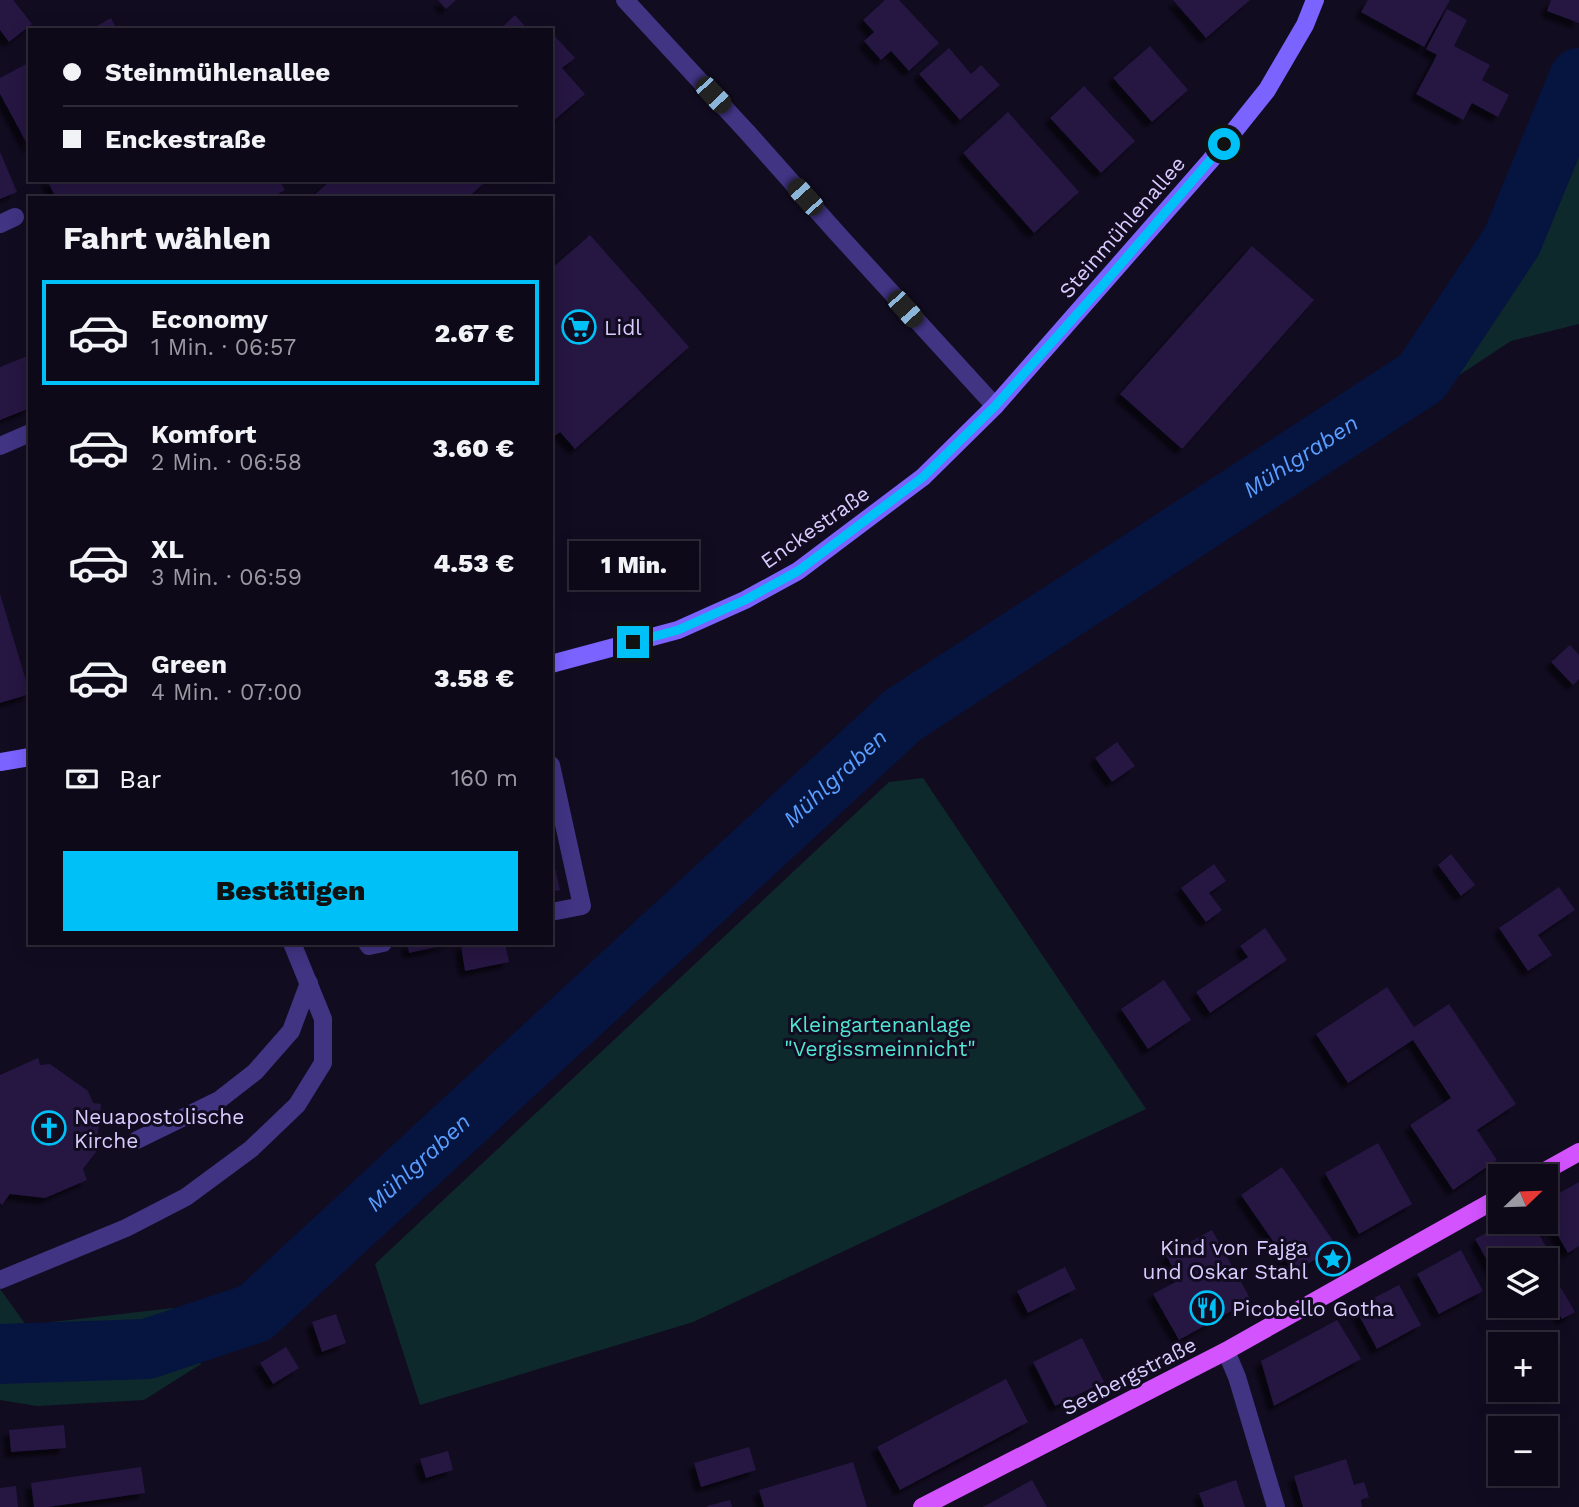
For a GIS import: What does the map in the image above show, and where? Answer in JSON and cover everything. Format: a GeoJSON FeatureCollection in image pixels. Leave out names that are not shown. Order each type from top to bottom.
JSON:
{"type":"FeatureCollection","features":[{"type":"Feature","properties":{"kind":"main road","name":"Steinmühlenallee"},"geometry":{"type":"LineString","coordinates":[[995,406],[1210,161],[1268,90],[1305,25],[1315,0]]}},
{"type":"Feature","properties":{"kind":"main road","name":"Enckestraße"},"geometry":{"type":"LineString","coordinates":[[553,663],[678,630],[745,600],[798,571],[923,477],[995,406]]}},
{"type":"Feature","properties":{"kind":"main road"},"geometry":{"type":"LineString","coordinates":[[0,762],[28,757]]}},
{"type":"Feature","properties":{"kind":"main road"},"geometry":{"type":"LineString","coordinates":[[1558,1164],[1579,1152]]}},
{"type":"Feature","properties":{"kind":"main road","name":"Seebergstraße"},"geometry":{"type":"LineString","coordinates":[[922,1507],[1226,1351],[1488,1204]]}},
{"type":"Feature","properties":{"kind":"street"},"geometry":{"type":"LineString","coordinates":[[625,0],[995,406]]}},
{"type":"Feature","properties":{"kind":"street"},"geometry":{"type":"LineString","coordinates":[[0,446],[28,434]]}},
{"type":"Feature","properties":{"kind":"street"},"geometry":{"type":"LineString","coordinates":[[553,774],[582,906],[553,912]]}},
{"type":"Feature","properties":{"kind":"street"},"geometry":{"type":"LineString","coordinates":[[0,1280],[126,1228],[186,1197],[251,1149],[297,1105],[323,1063],[323,1018],[293,945]]}},
{"type":"Feature","properties":{"kind":"street"},"geometry":{"type":"LineString","coordinates":[[137,1140],[219,1100],[255,1072],[291,1031],[309,983]]}},
{"type":"Feature","properties":{"kind":"street"},"geometry":{"type":"LineString","coordinates":[[1226,1351],[1237,1377],[1276,1507]]}},
{"type":"Feature","properties":{"kind":"green space"},"geometry":{"type":"Polygon","coordinates":[[[1573,104],[1579,108],[1579,324],[1511,341],[1432,393],[1352,426],[1423,381],[1512,241],[1573,104]]]}},
{"type":"Feature","properties":{"kind":"green space","name":"Kleingartenanlage \"Vergissmeinnicht\""},"geometry":{"type":"Polygon","coordinates":[[[923,778],[1146,1109],[693,1322],[420,1405],[375,1264],[889,782],[923,778]]]}},
{"type":"Feature","properties":{"kind":"green space"},"geometry":{"type":"Polygon","coordinates":[[[0,1289],[26,1325],[173,1308],[201,1364],[144,1400],[37,1406],[0,1400],[0,1289]]]}},
{"type":"Feature","properties":{"kind":"building"},"geometry":{"type":"Polygon","coordinates":[[[0,0],[13,0],[32,24],[9,42],[0,30],[0,0]]]}},
{"type":"Feature","properties":{"kind":"building"},"geometry":{"type":"Polygon","coordinates":[[[438,0],[456,0],[446,9],[438,0]]]}},
{"type":"Feature","properties":{"kind":"building"},"geometry":{"type":"Polygon","coordinates":[[[885,0],[899,0],[939,43],[909,71],[891,51],[881,60],[864,41],[874,32],[863,20],[885,0]]]}},
{"type":"Feature","properties":{"kind":"building"},"geometry":{"type":"Polygon","coordinates":[[[1173,0],[1250,0],[1206,38],[1173,0]]]}},
{"type":"Feature","properties":{"kind":"building"},"geometry":{"type":"Polygon","coordinates":[[[1368,0],[1450,0],[1424,47],[1361,12],[1368,0]]]}},
{"type":"Feature","properties":{"kind":"building"},"geometry":{"type":"Polygon","coordinates":[[[1551,0],[1579,0],[1579,23],[1547,11],[1551,0]]]}},
{"type":"Feature","properties":{"kind":"building"},"geometry":{"type":"Polygon","coordinates":[[[1447,9],[1467,20],[1454,46],[1490,65],[1482,80],[1509,95],[1498,117],[1472,103],[1463,120],[1416,94],[1437,55],[1426,49],[1447,9]]]}},
{"type":"Feature","properties":{"kind":"building"},"geometry":{"type":"Polygon","coordinates":[[[515,15],[526,28],[501,28],[515,15]]]}},
{"type":"Feature","properties":{"kind":"building"},"geometry":{"type":"Polygon","coordinates":[[[111,18],[116,28],[94,28],[111,18]]]}},
{"type":"Feature","properties":{"kind":"building"},"geometry":{"type":"Polygon","coordinates":[[[553,34],[575,58],[562,68],[585,94],[553,121],[553,34]]]}},
{"type":"Feature","properties":{"kind":"building"},"geometry":{"type":"Polygon","coordinates":[[[1150,46],[1188,90],[1152,122],[1113,78],[1150,46]]]}},
{"type":"Feature","properties":{"kind":"building"},"geometry":{"type":"Polygon","coordinates":[[[949,48],[971,74],[981,65],[1000,85],[960,120],[919,74],[949,48]]]}},
{"type":"Feature","properties":{"kind":"building"},"geometry":{"type":"Polygon","coordinates":[[[28,63],[28,145],[0,94],[0,78],[28,63]]]}},
{"type":"Feature","properties":{"kind":"building"},"geometry":{"type":"Polygon","coordinates":[[[1084,86],[1135,141],[1101,173],[1050,118],[1084,86]]]}},
{"type":"Feature","properties":{"kind":"building"},"geometry":{"type":"Polygon","coordinates":[[[1008,112],[1079,192],[1034,233],[963,153],[1008,112]]]}},
{"type":"Feature","properties":{"kind":"building"},"geometry":{"type":"Polygon","coordinates":[[[0,152],[17,192],[0,199],[0,152]]]}},
{"type":"Feature","properties":{"kind":"building"},"geometry":{"type":"Polygon","coordinates":[[[48,182],[280,182],[285,190],[274,196],[55,196],[48,182]]]}},
{"type":"Feature","properties":{"kind":"building"},"geometry":{"type":"Polygon","coordinates":[[[329,182],[485,182],[470,196],[313,196],[329,182]]]}},
{"type":"Feature","properties":{"kind":"building"},"geometry":{"type":"Polygon","coordinates":[[[590,235],[689,347],[575,449],[560,432],[553,437],[553,267],[590,235]]]}},
{"type":"Feature","properties":{"kind":"building"},"geometry":{"type":"Polygon","coordinates":[[[1252,246],[1314,300],[1182,449],[1120,394],[1252,246]]]}},
{"type":"Feature","properties":{"kind":"building"},"geometry":{"type":"Polygon","coordinates":[[[28,356],[28,409],[0,420],[0,367],[28,356]]]}},
{"type":"Feature","properties":{"kind":"building"},"geometry":{"type":"Polygon","coordinates":[[[0,594],[28,695],[0,703],[0,594]]]}},
{"type":"Feature","properties":{"kind":"building"},"geometry":{"type":"Polygon","coordinates":[[[1570,645],[1579,655],[1579,679],[1573,685],[1551,662],[1570,645]]]}},
{"type":"Feature","properties":{"kind":"building"},"geometry":{"type":"Polygon","coordinates":[[[1117,742],[1135,766],[1112,782],[1095,758],[1117,742]]]}},
{"type":"Feature","properties":{"kind":"building"},"geometry":{"type":"Polygon","coordinates":[[[1451,854],[1475,885],[1461,896],[1438,865],[1451,854]]]}},
{"type":"Feature","properties":{"kind":"building"},"geometry":{"type":"Polygon","coordinates":[[[553,860],[560,890],[553,892],[553,860]]]}},
{"type":"Feature","properties":{"kind":"building"},"geometry":{"type":"Polygon","coordinates":[[[1214,864],[1226,881],[1209,893],[1222,910],[1206,922],[1181,888],[1214,864]]]}},
{"type":"Feature","properties":{"kind":"building"},"geometry":{"type":"Polygon","coordinates":[[[1559,887],[1575,910],[1538,935],[1552,955],[1528,971],[1499,928],[1559,887]]]}},
{"type":"Feature","properties":{"kind":"building"},"geometry":{"type":"Polygon","coordinates":[[[1265,928],[1287,960],[1210,1013],[1196,992],[1248,957],[1240,946],[1265,928]]]}},
{"type":"Feature","properties":{"kind":"building"},"geometry":{"type":"Polygon","coordinates":[[[407,945],[445,945],[409,953],[407,945]]]}},
{"type":"Feature","properties":{"kind":"building"},"geometry":{"type":"Polygon","coordinates":[[[461,945],[505,945],[509,962],[465,971],[461,945]]]}},
{"type":"Feature","properties":{"kind":"building"},"geometry":{"type":"Polygon","coordinates":[[[1164,980],[1191,1020],[1148,1049],[1121,1009],[1164,980]]]}},
{"type":"Feature","properties":{"kind":"building"},"geometry":{"type":"Polygon","coordinates":[[[1387,987],[1414,1027],[1449,1004],[1516,1104],[1477,1130],[1497,1160],[1453,1190],[1410,1125],[1451,1098],[1413,1040],[1348,1083],[1316,1034],[1387,987]]]}},
{"type":"Feature","properties":{"kind":"building","name":"Neuapostolische Kirche"},"geometry":{"type":"Polygon","coordinates":[[[38,1058],[40,1065],[50,1064],[88,1091],[93,1103],[101,1104],[96,1152],[83,1169],[87,1180],[45,1198],[10,1194],[2,1205],[0,1075],[38,1058]]]}},
{"type":"Feature","properties":{"kind":"building"},"geometry":{"type":"Polygon","coordinates":[[[1378,1143],[1412,1204],[1359,1234],[1325,1173],[1378,1143]]]}},
{"type":"Feature","properties":{"kind":"building"},"geometry":{"type":"Polygon","coordinates":[[[1282,1167],[1336,1245],[1295,1273],[1241,1195],[1282,1167]]]}},
{"type":"Feature","properties":{"kind":"building"},"geometry":{"type":"Polygon","coordinates":[[[1579,1182],[1579,1246],[1568,1253],[1557,1234],[1558,1194],[1579,1182]]]}},
{"type":"Feature","properties":{"kind":"building"},"geometry":{"type":"Polygon","coordinates":[[[1212,1230],[1251,1300],[1179,1340],[1153,1294],[1179,1280],[1166,1255],[1212,1230]]]}},
{"type":"Feature","properties":{"kind":"building"},"geometry":{"type":"Polygon","coordinates":[[[1488,1232],[1539,1234],[1547,1248],[1488,1248],[1488,1262],[1475,1239],[1488,1232]]]}},
{"type":"Feature","properties":{"kind":"building"},"geometry":{"type":"Polygon","coordinates":[[[1461,1250],[1483,1291],[1439,1314],[1417,1274],[1461,1250]]]}},
{"type":"Feature","properties":{"kind":"building"},"geometry":{"type":"Polygon","coordinates":[[[1065,1267],[1076,1289],[1028,1313],[1017,1291],[1065,1267]]]}},
{"type":"Feature","properties":{"kind":"building"},"geometry":{"type":"Polygon","coordinates":[[[1558,1283],[1575,1312],[1562,1319],[1558,1313],[1558,1283]]]}},
{"type":"Feature","properties":{"kind":"building"},"geometry":{"type":"Polygon","coordinates":[[[1399,1285],[1421,1325],[1377,1349],[1355,1308],[1399,1285]]]}},
{"type":"Feature","properties":{"kind":"building"},"geometry":{"type":"Polygon","coordinates":[[[336,1314],[346,1343],[322,1352],[312,1322],[336,1314]]]}},
{"type":"Feature","properties":{"kind":"building"},"geometry":{"type":"Polygon","coordinates":[[[1337,1320],[1361,1359],[1274,1406],[1261,1361],[1337,1320]]]}},
{"type":"Feature","properties":{"kind":"building"},"geometry":{"type":"Polygon","coordinates":[[[1082,1338],[1104,1382],[1055,1406],[1033,1362],[1082,1338]]]}},
{"type":"Feature","properties":{"kind":"building"},"geometry":{"type":"Polygon","coordinates":[[[286,1347],[299,1368],[273,1384],[260,1363],[286,1347]]]}},
{"type":"Feature","properties":{"kind":"building"},"geometry":{"type":"Polygon","coordinates":[[[1006,1379],[1028,1422],[900,1490],[877,1447],[1006,1379]]]}},
{"type":"Feature","properties":{"kind":"building"},"geometry":{"type":"Polygon","coordinates":[[[64,1425],[66,1448],[11,1452],[9,1430],[64,1425]]]}},
{"type":"Feature","properties":{"kind":"building"},"geometry":{"type":"Polygon","coordinates":[[[749,1447],[756,1470],[701,1487],[694,1463],[749,1447]]]}},
{"type":"Feature","properties":{"kind":"building"},"geometry":{"type":"Polygon","coordinates":[[[448,1451],[453,1470],[426,1478],[420,1459],[448,1451]]]}},
{"type":"Feature","properties":{"kind":"building"},"geometry":{"type":"Polygon","coordinates":[[[1346,1459],[1354,1485],[1364,1482],[1369,1497],[1361,1500],[1362,1507],[1303,1507],[1294,1476],[1346,1459]]]}},
{"type":"Feature","properties":{"kind":"building"},"geometry":{"type":"Polygon","coordinates":[[[853,1462],[867,1507],[764,1507],[759,1490],[853,1462]]]}},
{"type":"Feature","properties":{"kind":"building"},"geometry":{"type":"Polygon","coordinates":[[[141,1467],[145,1493],[34,1507],[31,1483],[141,1467]]]}},
{"type":"Feature","properties":{"kind":"building"},"geometry":{"type":"Polygon","coordinates":[[[1032,1480],[1047,1507],[983,1507],[1032,1480]]]}},
{"type":"Feature","properties":{"kind":"building"},"geometry":{"type":"Polygon","coordinates":[[[1236,1480],[1245,1507],[1204,1507],[1199,1493],[1236,1480]]]}},
{"type":"Feature","properties":{"kind":"building"},"geometry":{"type":"Polygon","coordinates":[[[16,1486],[18,1507],[0,1507],[0,1488],[16,1486]]]}},
{"type":"Feature","properties":{"kind":"building"},"geometry":{"type":"Polygon","coordinates":[[[730,1500],[732,1507],[707,1507],[707,1506],[730,1500]]]}},
{"type":"Feature","properties":{"kind":"waterway","name":"Mühlgraben"},"geometry":{"type":"LineString","coordinates":[[0,1354],[147,1349],[255,1313],[903,715],[1422,377],[1512,241],[1579,78]]}},
{"type":"Feature","properties":{"kind":"place","name":"Lidl"},"geometry":{"type":"Point","coordinates":[579,327]}},
{"type":"Feature","properties":{"kind":"place","name":"Neuapostolische Kirche"},"geometry":{"type":"Point","coordinates":[49,1128]}},
{"type":"Feature","properties":{"kind":"place","name":"Kind von Fajga und Oskar Stahl"},"geometry":{"type":"Point","coordinates":[1333,1259]}},
{"type":"Feature","properties":{"kind":"place","name":"Picobello Gotha"},"geometry":{"type":"Point","coordinates":[1207,1308]}},
{"type":"Feature","properties":{"kind":"route"},"geometry":{"type":"LineString","coordinates":[[633,642],[678,630],[745,600],[798,571],[923,477],[995,406],[1224,144]]}}]}
